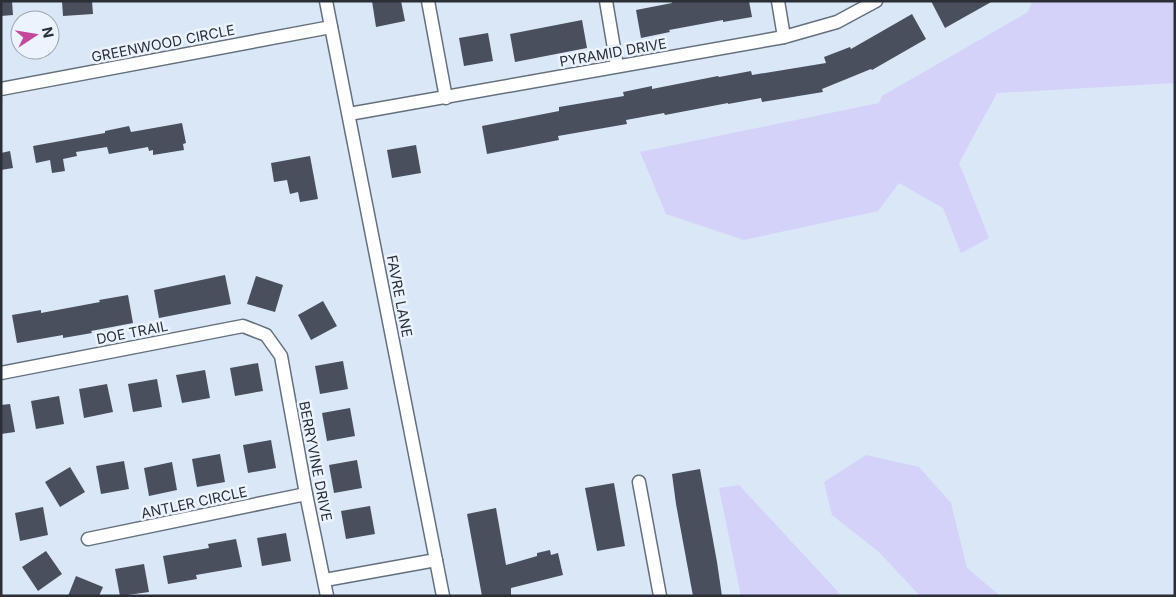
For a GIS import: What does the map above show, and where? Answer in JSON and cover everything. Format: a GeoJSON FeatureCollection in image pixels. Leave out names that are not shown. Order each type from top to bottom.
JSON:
{"type":"FeatureCollection","features":[{"type":"Feature","properties":{"kind":"street","name":"FAVRE LANE"},"geometry":{"type":"LineString","coordinates":[[326,1],[443,596]]}},
{"type":"Feature","properties":{"kind":"street"},"geometry":{"type":"LineString","coordinates":[[428,1],[446,98]]}},
{"type":"Feature","properties":{"kind":"street"},"geometry":{"type":"LineString","coordinates":[[606,1],[617,66]]}},
{"type":"Feature","properties":{"kind":"street"},"geometry":{"type":"LineString","coordinates":[[778,1],[784,37]]}},
{"type":"Feature","properties":{"kind":"street","name":"PYRAMID DRIVE"},"geometry":{"type":"LineString","coordinates":[[349,114],[784,37],[837,22],[876,1]]}},
{"type":"Feature","properties":{"kind":"street","name":"GREENWOOD CIRCLE"},"geometry":{"type":"LineString","coordinates":[[1,89],[331,27]]}},
{"type":"Feature","properties":{"kind":"street","name":"DOE TRAIL"},"geometry":{"type":"LineString","coordinates":[[1,373],[243,326],[266,335]]}},
{"type":"Feature","properties":{"kind":"street","name":"BERRYVINE DRIVE"},"geometry":{"type":"LineString","coordinates":[[266,335],[281,356],[306,494],[328,596]]}},
{"type":"Feature","properties":{"kind":"street"},"geometry":{"type":"LineString","coordinates":[[639,482],[660,596]]}},
{"type":"Feature","properties":{"kind":"street","name":"ANTLER CIRCLE"},"geometry":{"type":"LineString","coordinates":[[88,539],[306,494]]}},
{"type":"Feature","properties":{"kind":"street"},"geometry":{"type":"LineString","coordinates":[[325,580],[436,560]]}},
{"type":"Feature","properties":{"kind":"shaded area"},"geometry":{"type":"Polygon","coordinates":[[[1032,1],[1175,1],[1175,83],[997,93],[959,163],[989,238],[961,253],[943,208],[899,183],[878,211],[744,240],[666,214],[640,152],[879,103],[882,96],[1028,12],[1032,1]]]}},
{"type":"Feature","properties":{"kind":"shaded area"},"geometry":{"type":"Polygon","coordinates":[[[866,455],[919,467],[951,503],[967,568],[1000,596],[920,596],[879,552],[832,515],[824,482],[866,455]]]}},
{"type":"Feature","properties":{"kind":"shaded area"},"geometry":{"type":"Polygon","coordinates":[[[739,485],[842,596],[741,596],[719,488],[739,485]]]}},
{"type":"Feature","properties":{"kind":"building"},"geometry":{"type":"Polygon","coordinates":[[[1,1],[12,1],[13,10],[10,10],[10,15],[1,16],[1,1]]]}},
{"type":"Feature","properties":{"kind":"building"},"geometry":{"type":"Polygon","coordinates":[[[62,1],[92,1],[93,14],[63,16],[62,1]]]}},
{"type":"Feature","properties":{"kind":"building"},"geometry":{"type":"Polygon","coordinates":[[[372,1],[401,1],[405,21],[376,27],[372,1]]]}},
{"type":"Feature","properties":{"kind":"building"},"geometry":{"type":"Polygon","coordinates":[[[672,1],[749,1],[752,17],[723,22],[723,20],[669,30],[670,32],[641,38],[636,10],[672,3],[672,1]]]}},
{"type":"Feature","properties":{"kind":"building"},"geometry":{"type":"Polygon","coordinates":[[[931,1],[993,1],[945,28],[931,1]]]}},
{"type":"Feature","properties":{"kind":"building"},"geometry":{"type":"Polygon","coordinates":[[[912,14],[926,39],[872,70],[822,89],[823,92],[762,102],[761,98],[626,120],[627,124],[558,136],[559,140],[487,154],[482,126],[559,111],[559,107],[624,96],[623,92],[652,86],[652,89],[751,71],[752,75],[826,63],[824,57],[850,47],[851,49],[912,14]]]}},
{"type":"Feature","properties":{"kind":"building"},"geometry":{"type":"Polygon","coordinates":[[[582,20],[587,48],[515,62],[510,34],[582,20]]]}},
{"type":"Feature","properties":{"kind":"building"},"geometry":{"type":"Polygon","coordinates":[[[488,33],[493,61],[464,66],[459,38],[488,33]]]}},
{"type":"Feature","properties":{"kind":"building"},"geometry":{"type":"Polygon","coordinates":[[[182,123],[186,143],[183,144],[184,150],[153,155],[153,150],[149,151],[148,147],[109,154],[107,147],[76,152],[77,156],[63,159],[65,171],[52,173],[50,160],[36,163],[33,146],[105,133],[105,131],[129,126],[131,132],[182,123]]]}},
{"type":"Feature","properties":{"kind":"building"},"geometry":{"type":"Polygon","coordinates":[[[416,145],[421,173],[392,178],[387,150],[416,145]]]}},
{"type":"Feature","properties":{"kind":"building"},"geometry":{"type":"Polygon","coordinates":[[[10,151],[13,168],[1,170],[1,153],[10,151]]]}},
{"type":"Feature","properties":{"kind":"building"},"geometry":{"type":"Polygon","coordinates":[[[310,156],[318,199],[300,202],[298,192],[290,194],[287,180],[274,182],[271,163],[310,156]]]}},
{"type":"Feature","properties":{"kind":"building"},"geometry":{"type":"Polygon","coordinates":[[[225,275],[231,304],[159,318],[154,290],[225,275]]]}},
{"type":"Feature","properties":{"kind":"building"},"geometry":{"type":"Polygon","coordinates":[[[256,276],[283,285],[275,312],[247,304],[256,276]]]}},
{"type":"Feature","properties":{"kind":"building"},"geometry":{"type":"Polygon","coordinates":[[[128,295],[133,323],[63,338],[63,335],[17,343],[12,315],[41,310],[41,313],[128,295]]]}},
{"type":"Feature","properties":{"kind":"building"},"geometry":{"type":"Polygon","coordinates":[[[323,301],[337,326],[311,340],[298,315],[323,301]]]}},
{"type":"Feature","properties":{"kind":"building"},"geometry":{"type":"Polygon","coordinates":[[[343,361],[348,389],[320,394],[315,366],[343,361]]]}},
{"type":"Feature","properties":{"kind":"building"},"geometry":{"type":"Polygon","coordinates":[[[258,363],[263,391],[235,396],[230,368],[258,363]]]}},
{"type":"Feature","properties":{"kind":"building"},"geometry":{"type":"Polygon","coordinates":[[[205,370],[210,398],[182,403],[176,375],[205,370]]]}},
{"type":"Feature","properties":{"kind":"building"},"geometry":{"type":"Polygon","coordinates":[[[157,379],[162,407],[133,412],[128,384],[157,379]]]}},
{"type":"Feature","properties":{"kind":"building"},"geometry":{"type":"Polygon","coordinates":[[[107,384],[113,412],[84,418],[79,389],[107,384]]]}},
{"type":"Feature","properties":{"kind":"building"},"geometry":{"type":"Polygon","coordinates":[[[59,396],[64,424],[36,429],[31,401],[59,396]]]}},
{"type":"Feature","properties":{"kind":"building"},"geometry":{"type":"Polygon","coordinates":[[[10,404],[15,432],[1,434],[1,405],[10,404]]]}},
{"type":"Feature","properties":{"kind":"building"},"geometry":{"type":"Polygon","coordinates":[[[350,408],[355,436],[327,441],[322,413],[350,408]]]}},
{"type":"Feature","properties":{"kind":"building"},"geometry":{"type":"Polygon","coordinates":[[[271,440],[276,468],[248,473],[243,445],[271,440]]]}},
{"type":"Feature","properties":{"kind":"building"},"geometry":{"type":"Polygon","coordinates":[[[220,454],[225,482],[197,487],[192,459],[220,454]]]}},
{"type":"Feature","properties":{"kind":"building"},"geometry":{"type":"Polygon","coordinates":[[[357,460],[362,488],[334,493],[329,465],[357,460]]]}},
{"type":"Feature","properties":{"kind":"building"},"geometry":{"type":"Polygon","coordinates":[[[124,461],[129,489],[101,494],[96,466],[124,461]]]}},
{"type":"Feature","properties":{"kind":"building"},"geometry":{"type":"Polygon","coordinates":[[[172,462],[177,490],[149,496],[144,468],[172,462]]]}},
{"type":"Feature","properties":{"kind":"building"},"geometry":{"type":"Polygon","coordinates":[[[70,467],[85,492],[60,507],[45,482],[70,467]]]}},
{"type":"Feature","properties":{"kind":"building"},"geometry":{"type":"Polygon","coordinates":[[[700,469],[722,596],[693,596],[676,504],[672,474],[700,469]]]}},
{"type":"Feature","properties":{"kind":"building"},"geometry":{"type":"Polygon","coordinates":[[[614,483],[625,546],[597,551],[585,488],[614,483]]]}},
{"type":"Feature","properties":{"kind":"building"},"geometry":{"type":"Polygon","coordinates":[[[370,506],[375,534],[346,539],[341,511],[370,506]]]}},
{"type":"Feature","properties":{"kind":"building"},"geometry":{"type":"Polygon","coordinates":[[[43,507],[48,535],[20,541],[15,513],[43,507]]]}},
{"type":"Feature","properties":{"kind":"building"},"geometry":{"type":"Polygon","coordinates":[[[496,508],[506,565],[550,550],[551,555],[558,553],[563,575],[511,588],[511,596],[482,596],[467,514],[496,508]]]}},
{"type":"Feature","properties":{"kind":"building"},"geometry":{"type":"Polygon","coordinates":[[[286,533],[291,561],[262,566],[257,538],[286,533]]]}},
{"type":"Feature","properties":{"kind":"building"},"geometry":{"type":"Polygon","coordinates":[[[236,539],[242,567],[196,575],[197,579],[168,584],[163,556],[209,548],[208,544],[236,539]]]}},
{"type":"Feature","properties":{"kind":"building"},"geometry":{"type":"Polygon","coordinates":[[[46,551],[62,574],[38,591],[22,567],[46,551]]]}},
{"type":"Feature","properties":{"kind":"building"},"geometry":{"type":"Polygon","coordinates":[[[144,564],[149,592],[120,596],[115,569],[144,564]]]}},
{"type":"Feature","properties":{"kind":"building"},"geometry":{"type":"Polygon","coordinates":[[[76,576],[103,587],[99,596],[68,596],[76,576]]]}}]}
